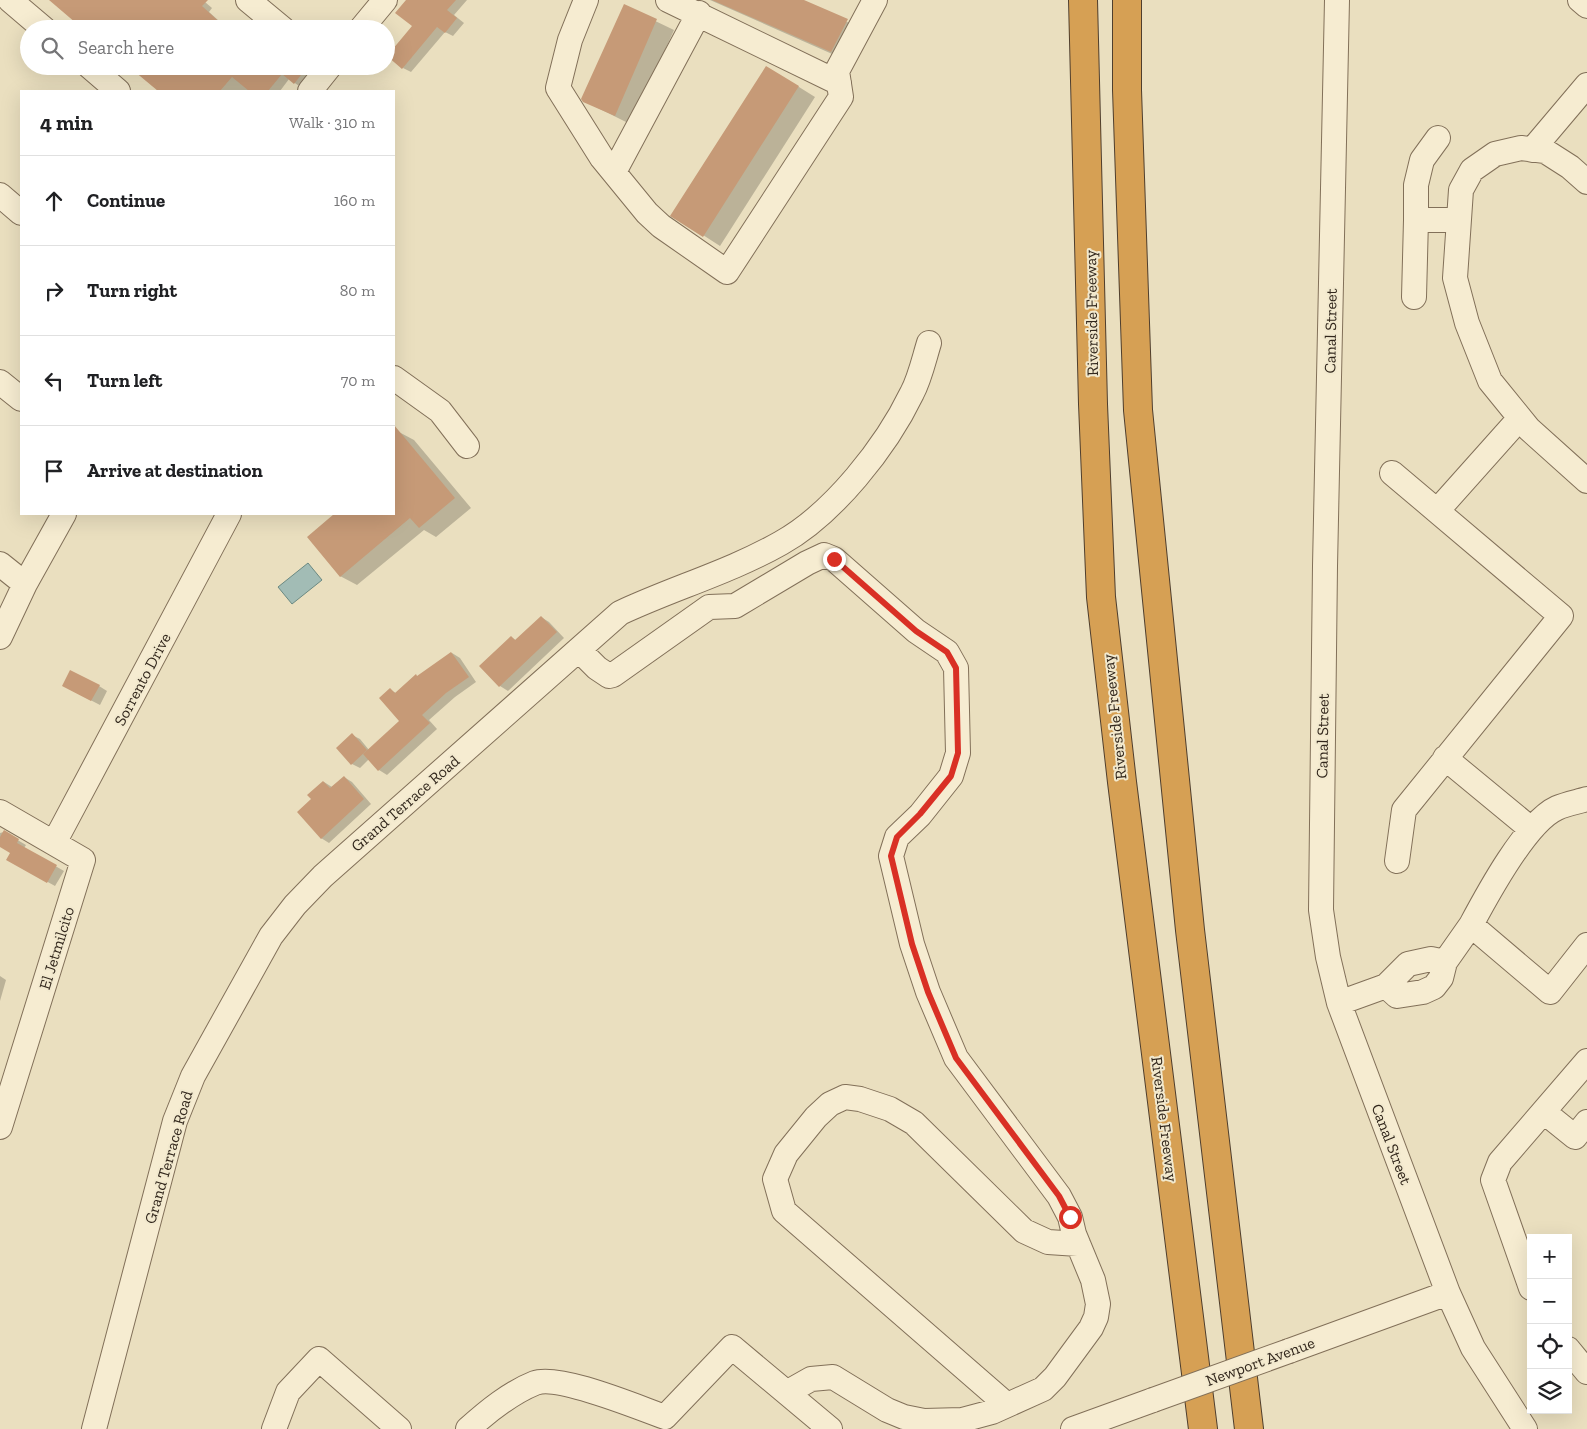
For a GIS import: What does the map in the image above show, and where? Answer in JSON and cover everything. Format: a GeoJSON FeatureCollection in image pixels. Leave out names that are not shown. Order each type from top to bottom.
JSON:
{"type":"FeatureCollection","features":[{"type":"Feature","properties":{"kind":"highway","name":"Riverside Freeway"},"geometry":{"type":"LineString","coordinates":[[1084,0],[1093,404],[1101,597],[1122,782],[1203,1429]]}},
{"type":"Feature","properties":{"kind":"highway"},"geometry":{"type":"LineString","coordinates":[[1127,0],[1127,90],[1138,410],[1190,930],[1249,1429]]}},
{"type":"Feature","properties":{"kind":"street"},"geometry":{"type":"LineString","coordinates":[[10,0],[33,20]]}},
{"type":"Feature","properties":{"kind":"street"},"geometry":{"type":"LineString","coordinates":[[248,0],[272,20]]}},
{"type":"Feature","properties":{"kind":"street"},"geometry":{"type":"LineString","coordinates":[[368,20],[385,0]]}},
{"type":"Feature","properties":{"kind":"street"},"geometry":{"type":"LineString","coordinates":[[586,0],[570,40],[558,88],[602,158],[661,226],[727,272],[841,97],[838,71],[875,0]]}},
{"type":"Feature","properties":{"kind":"street"},"geometry":{"type":"LineString","coordinates":[[668,0],[699,13],[839,83]]}},
{"type":"Feature","properties":{"kind":"street","name":"Canal Street"},"geometry":{"type":"LineString","coordinates":[[1337,0],[1321,910],[1328,957],[1339,1003],[1448,1293],[1473,1348],[1525,1429]]}},
{"type":"Feature","properties":{"kind":"street"},"geometry":{"type":"LineString","coordinates":[[1580,0],[1587,6]]}},
{"type":"Feature","properties":{"kind":"street"},"geometry":{"type":"LineString","coordinates":[[614,172],[699,13]]}},
{"type":"Feature","properties":{"kind":"street"},"geometry":{"type":"LineString","coordinates":[[99,75],[117,90]]}},
{"type":"Feature","properties":{"kind":"street"},"geometry":{"type":"LineString","coordinates":[[311,90],[323,75]]}},
{"type":"Feature","properties":{"kind":"street"},"geometry":{"type":"LineString","coordinates":[[1532,150],[1587,85]]}},
{"type":"Feature","properties":{"kind":"street"},"geometry":{"type":"LineString","coordinates":[[1414,297],[1416,185],[1422,160],[1438,138]]}},
{"type":"Feature","properties":{"kind":"street"},"geometry":{"type":"LineString","coordinates":[[1587,182],[1570,167],[1545,150],[1521,148],[1495,154],[1472,170],[1461,190],[1455,278],[1467,323],[1490,381],[1529,429],[1587,481]]}},
{"type":"Feature","properties":{"kind":"street"},"geometry":{"type":"LineString","coordinates":[[0,195],[20,212]]}},
{"type":"Feature","properties":{"kind":"street"},"geometry":{"type":"LineString","coordinates":[[1416,220],[1458,220]]}},
{"type":"Feature","properties":{"kind":"street","name":"Grand Terrace Road"},"geometry":{"type":"LineString","coordinates":[[94,1429],[175,1121],[193,1076],[271,936],[289,912],[323,876],[620,613],[665,592],[748,560],[782,542],[814,520],[854,480],[897,421],[913,392],[929,343]]}},
{"type":"Feature","properties":{"kind":"street"},"geometry":{"type":"LineString","coordinates":[[395,379],[440,411],[467,446]]}},
{"type":"Feature","properties":{"kind":"street"},"geometry":{"type":"LineString","coordinates":[[0,382],[20,399]]}},
{"type":"Feature","properties":{"kind":"street"},"geometry":{"type":"LineString","coordinates":[[1437,511],[1520,418]]}},
{"type":"Feature","properties":{"kind":"street"},"geometry":{"type":"LineString","coordinates":[[1392,473],[1561,616],[1404,810],[1397,861]]}},
{"type":"Feature","properties":{"kind":"street"},"geometry":{"type":"LineString","coordinates":[[0,637],[25,584],[63,515]]}},
{"type":"Feature","properties":{"kind":"street","name":"Sorrento Drive"},"geometry":{"type":"LineString","coordinates":[[54,843],[228,515]]}},
{"type":"Feature","properties":{"kind":"street"},"geometry":{"type":"LineString","coordinates":[[579,650],[602,672],[609,676],[709,607],[736,606],[807,563],[824,556],[834,559],[916,631],[947,652],[956,668],[958,753],[951,776],[920,814],[897,837],[891,856],[912,944],[925,984],[956,1058],[1059,1196],[1070,1217],[1078,1244],[1093,1280],[1098,1304],[1096,1317],[1091,1328],[1055,1378],[1043,1389],[992,1412],[962,1420],[924,1421],[904,1417],[887,1410],[833,1377],[811,1379],[788,1392]]}},
{"type":"Feature","properties":{"kind":"street"},"geometry":{"type":"LineString","coordinates":[[0,564],[25,584]]}},
{"type":"Feature","properties":{"kind":"street"},"geometry":{"type":"LineString","coordinates":[[1445,758],[1531,829]]}},
{"type":"Feature","properties":{"kind":"street"},"geometry":{"type":"LineString","coordinates":[[1386,986],[1397,996],[1423,992],[1434,987],[1441,978],[1446,962],[1471,926],[1486,897],[1531,829],[1556,808],[1587,799]]}},
{"type":"Feature","properties":{"kind":"street","name":"El Jetmilcito"},"geometry":{"type":"LineString","coordinates":[[0,812],[82,860],[0,1127]]}},
{"type":"Feature","properties":{"kind":"street"},"geometry":{"type":"LineString","coordinates":[[1471,926],[1550,992],[1587,944]]}},
{"type":"Feature","properties":{"kind":"street"},"geometry":{"type":"LineString","coordinates":[[1339,1003],[1386,986],[1408,964],[1431,959],[1446,962]]}},
{"type":"Feature","properties":{"kind":"street"},"geometry":{"type":"LineString","coordinates":[[1528,1279],[1493,1180],[1500,1162],[1544,1112],[1579,1086],[1587,1061]]}},
{"type":"Feature","properties":{"kind":"street"},"geometry":{"type":"LineString","coordinates":[[1007,1405],[784,1211],[775,1179],[786,1154],[816,1116],[830,1104],[845,1097],[860,1099],[890,1110],[914,1122],[1024,1231],[1048,1242],[1078,1244]]}},
{"type":"Feature","properties":{"kind":"street"},"geometry":{"type":"LineString","coordinates":[[1544,1112],[1575,1137],[1587,1122]]}},
{"type":"Feature","properties":{"kind":"street","name":"Newport Avenue"},"geometry":{"type":"LineString","coordinates":[[1073,1429],[1448,1293]]}},
{"type":"Feature","properties":{"kind":"street"},"geometry":{"type":"LineString","coordinates":[[468,1429],[490,1409],[537,1383],[562,1382],[665,1417],[732,1348],[788,1392],[830,1429]]}},
{"type":"Feature","properties":{"kind":"street"},"geometry":{"type":"LineString","coordinates":[[1572,1354],[1587,1372]]}},
{"type":"Feature","properties":{"kind":"street"},"geometry":{"type":"LineString","coordinates":[[274,1429],[288,1392],[319,1360],[398,1429]]}},
{"type":"Feature","properties":{"kind":"water"},"geometry":{"type":"Polygon","coordinates":[[[308,563],[322,580],[292,604],[278,587],[308,563]]]}},
{"type":"Feature","properties":{"kind":"building"},"geometry":{"type":"Polygon","coordinates":[[[49,0],[208,0],[202,6],[217,20],[72,20],[49,0]]]}},
{"type":"Feature","properties":{"kind":"building"},"geometry":{"type":"Polygon","coordinates":[[[406,0],[456,0],[447,10],[457,18],[445,33],[437,27],[402,69],[395,63],[395,46],[412,26],[395,13],[406,0]]]}},
{"type":"Feature","properties":{"kind":"building"},"geometry":{"type":"Polygon","coordinates":[[[712,0],[804,0],[848,19],[831,52],[712,0]]]}},
{"type":"Feature","properties":{"kind":"building"},"geometry":{"type":"Polygon","coordinates":[[[624,4],[657,19],[615,116],[583,102],[581,99],[624,4]]]}},
{"type":"Feature","properties":{"kind":"building"},"geometry":{"type":"Polygon","coordinates":[[[766,66],[799,86],[703,237],[670,216],[766,66]]]}},
{"type":"Feature","properties":{"kind":"building"},"geometry":{"type":"Polygon","coordinates":[[[139,75],[281,75],[269,90],[248,90],[232,77],[221,90],[157,90],[139,75]]]}},
{"type":"Feature","properties":{"kind":"building"},"geometry":{"type":"Polygon","coordinates":[[[283,75],[301,75],[294,84],[283,75]]]}},
{"type":"Feature","properties":{"kind":"building"},"geometry":{"type":"Polygon","coordinates":[[[395,426],[455,498],[419,528],[410,518],[340,577],[307,537],[333,515],[395,515],[395,426]]]}},
{"type":"Feature","properties":{"kind":"building"},"geometry":{"type":"Polygon","coordinates":[[[541,616],[557,632],[499,687],[479,666],[511,636],[515,640],[541,616]]]}},
{"type":"Feature","properties":{"kind":"building"},"geometry":{"type":"Polygon","coordinates":[[[451,652],[469,677],[446,693],[422,715],[430,723],[378,771],[363,754],[399,721],[379,698],[390,688],[395,693],[416,674],[417,676],[451,652]]]}},
{"type":"Feature","properties":{"kind":"building"},"geometry":{"type":"Polygon","coordinates":[[[70,670],[100,685],[91,701],[62,686],[70,670]]]}},
{"type":"Feature","properties":{"kind":"building"},"geometry":{"type":"Polygon","coordinates":[[[352,733],[367,750],[351,765],[336,748],[352,733]]]}},
{"type":"Feature","properties":{"kind":"building"},"geometry":{"type":"Polygon","coordinates":[[[344,776],[364,799],[321,839],[297,812],[311,799],[307,795],[323,781],[330,788],[344,776]]]}},
{"type":"Feature","properties":{"kind":"building"},"geometry":{"type":"Polygon","coordinates":[[[4,830],[19,839],[17,843],[57,865],[47,883],[6,860],[10,853],[0,847],[0,837],[4,830]]]}},
{"type":"Feature","properties":{"kind":"route"},"geometry":{"type":"LineString","coordinates":[[834,559],[916,631],[931,639],[947,652],[956,668],[958,753],[951,776],[920,814],[897,837],[892,847],[891,856],[912,944],[928,992],[956,1058],[1059,1196],[1070,1217]]}}]}
